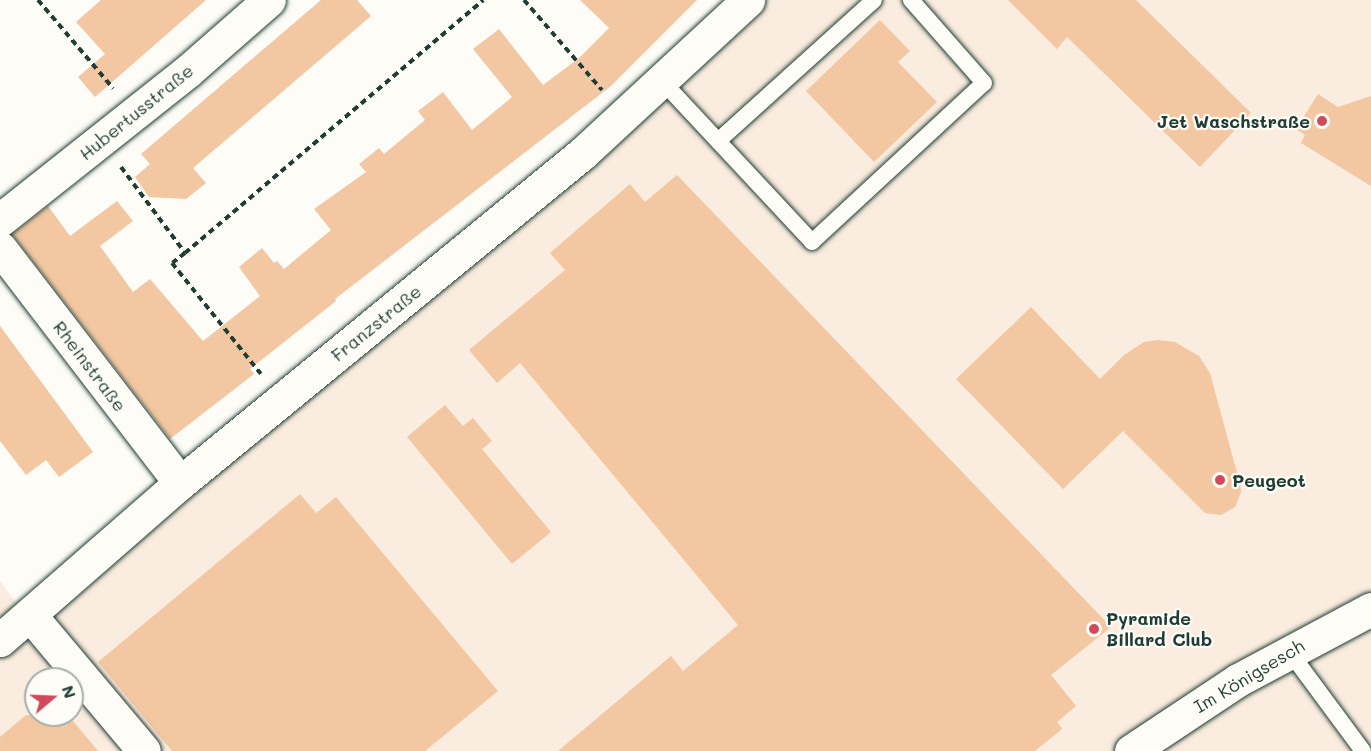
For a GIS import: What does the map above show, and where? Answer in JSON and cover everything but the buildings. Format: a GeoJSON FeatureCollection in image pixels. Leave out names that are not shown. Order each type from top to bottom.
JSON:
{"type":"FeatureCollection","features":[{"type":"Feature","properties":{"kind":"street","name":"Hubertusstraße"},"geometry":{"type":"LineString","coordinates":[[0,220],[135,113],[269,0]]}},
{"type":"Feature","properties":{"kind":"street","name":"Franzstraße"},"geometry":{"type":"LineString","coordinates":[[0,640],[180,483],[625,117],[748,0]]}},
{"type":"Feature","properties":{"kind":"street","name":"Rheinstraße"},"geometry":{"type":"LineString","coordinates":[[0,248],[180,483]]}},
{"type":"Feature","properties":{"kind":"street","name":"Im Königsesch"},"geometry":{"type":"LineString","coordinates":[[1131,751],[1238,680],[1371,609]]}},
{"type":"Feature","properties":{"kind":"street"},"geometry":{"type":"LineString","coordinates":[[30,615],[144,751]]}},
{"type":"Feature","properties":{"kind":"lane"},"geometry":{"type":"LineString","coordinates":[[718,141],[874,0]]}},
{"type":"Feature","properties":{"kind":"lane"},"geometry":{"type":"LineString","coordinates":[[662,81],[812,242],[984,83],[911,0]]}},
{"type":"Feature","properties":{"kind":"lane"},"geometry":{"type":"LineString","coordinates":[[1289,651],[1363,751]]}},
{"type":"Feature","properties":{"kind":"path"},"geometry":{"type":"LineString","coordinates":[[38,0],[135,113]]}},
{"type":"Feature","properties":{"kind":"path"},"geometry":{"type":"LineString","coordinates":[[282,400],[172,263],[483,0]]}},
{"type":"Feature","properties":{"kind":"path"},"geometry":{"type":"LineString","coordinates":[[524,0],[625,117]]}},
{"type":"Feature","properties":{"kind":"path"},"geometry":{"type":"LineString","coordinates":[[100,140],[185,252]]}},
{"type":"Feature","properties":{"kind":"shaded area"},"geometry":{"type":"Polygon","coordinates":[[[755,0],[1371,0],[1371,751],[0,751],[0,581],[30,622],[755,0]]]}},
{"type":"Feature","properties":{"kind":"place","name":"Jet Waschstraße"},"geometry":{"type":"Point","coordinates":[1322,121]}},
{"type":"Feature","properties":{"kind":"place","name":"Peugeot"},"geometry":{"type":"Point","coordinates":[1220,480]}},
{"type":"Feature","properties":{"kind":"place","name":"Pyramide Billard Club"},"geometry":{"type":"Point","coordinates":[1094,629]}}]}
